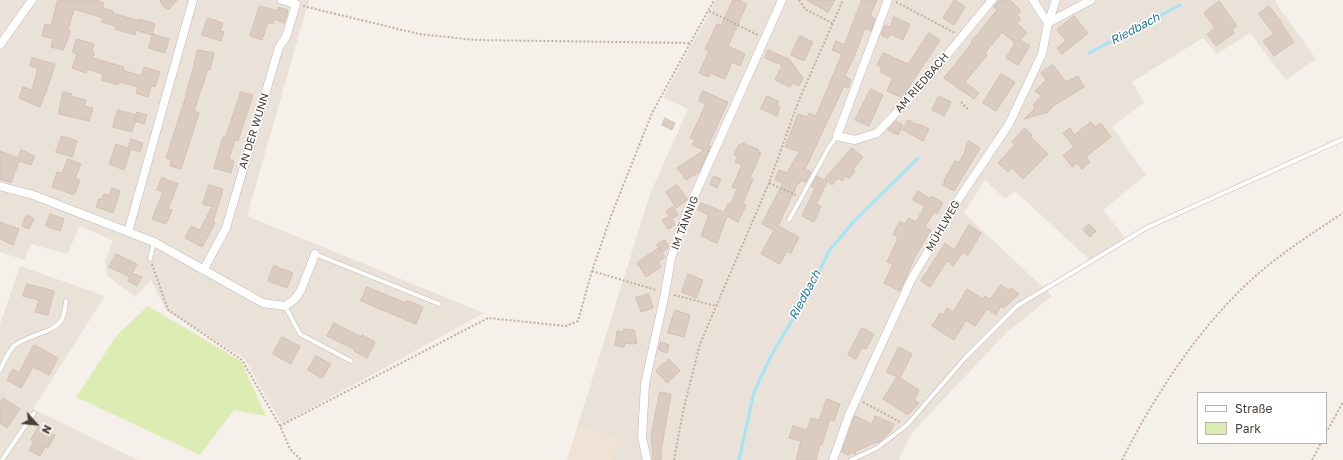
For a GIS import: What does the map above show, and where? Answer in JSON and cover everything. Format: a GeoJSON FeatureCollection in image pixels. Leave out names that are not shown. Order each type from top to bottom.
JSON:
{"type":"FeatureCollection","features":[{"type":"Feature","properties":{"kind":"street"},"geometry":{"type":"LineString","coordinates":[[0,45],[32,0]]}},
{"type":"Feature","properties":{"kind":"street"},"geometry":{"type":"LineString","coordinates":[[128,232],[193,0]]}},
{"type":"Feature","properties":{"kind":"street"},"geometry":{"type":"LineString","coordinates":[[282,0],[296,4]]}},
{"type":"Feature","properties":{"kind":"street","name":"IM TÄNNIG"},"geometry":{"type":"LineString","coordinates":[[647,460],[642,437],[645,384],[671,258],[688,212],[782,0]]}},
{"type":"Feature","properties":{"kind":"street"},"geometry":{"type":"LineString","coordinates":[[837,136],[888,0]]}},
{"type":"Feature","properties":{"kind":"street","name":"AM RIEDBACH"},"geometry":{"type":"LineString","coordinates":[[837,136],[855,140],[877,132],[927,79],[992,0]]}},
{"type":"Feature","properties":{"kind":"street"},"geometry":{"type":"LineString","coordinates":[[1034,0],[1048,23],[1091,0]]}},
{"type":"Feature","properties":{"kind":"street","name":"MÜHLWEG"},"geometry":{"type":"LineString","coordinates":[[833,460],[849,415],[911,280],[960,197],[1009,124],[1042,54],[1048,23],[1056,0]]}},
{"type":"Feature","properties":{"kind":"street","name":"AN DER WUNN"},"geometry":{"type":"LineString","coordinates":[[204,269],[226,228],[279,47],[286,37],[296,4]]}},
{"type":"Feature","properties":{"kind":"street"},"geometry":{"type":"LineString","coordinates":[[0,186],[33,195],[154,242],[263,303],[285,306],[295,299],[301,290],[315,254]]}},
{"type":"Feature","properties":{"kind":"lane"},"geometry":{"type":"LineString","coordinates":[[788,220],[829,147],[837,136]]}},
{"type":"Feature","properties":{"kind":"lane"},"geometry":{"type":"LineString","coordinates":[[851,460],[876,448],[906,425],[965,358],[1017,306],[1148,227],[1343,139]]}},
{"type":"Feature","properties":{"kind":"lane"},"geometry":{"type":"LineString","coordinates":[[150,259],[154,242]]}},
{"type":"Feature","properties":{"kind":"lane"},"geometry":{"type":"LineString","coordinates":[[315,254],[439,304]]}},
{"type":"Feature","properties":{"kind":"lane"},"geometry":{"type":"LineString","coordinates":[[0,370],[9,351],[15,345],[24,339],[59,324],[63,316],[66,301]]}},
{"type":"Feature","properties":{"kind":"lane"},"geometry":{"type":"LineString","coordinates":[[285,306],[300,334],[351,361]]}},
{"type":"Feature","properties":{"kind":"lane"},"geometry":{"type":"LineString","coordinates":[[2,460],[34,413]]}},
{"type":"Feature","properties":{"kind":"path"},"geometry":{"type":"LineString","coordinates":[[280,426],[488,318],[566,326],[578,321],[592,271],[611,216],[652,114],[714,0]]}},
{"type":"Feature","properties":{"kind":"path"},"geometry":{"type":"LineString","coordinates":[[799,0],[805,9],[832,23]]}},
{"type":"Feature","properties":{"kind":"path"},"geometry":{"type":"LineString","coordinates":[[674,460],[684,407],[700,344],[769,183],[799,100],[843,0]]}},
{"type":"Feature","properties":{"kind":"path"},"geometry":{"type":"LineString","coordinates":[[892,0],[962,36]]}},
{"type":"Feature","properties":{"kind":"path"},"geometry":{"type":"LineString","coordinates":[[296,4],[419,34],[474,40],[691,43]]}},
{"type":"Feature","properties":{"kind":"path"},"geometry":{"type":"LineString","coordinates":[[709,11],[765,38]]}},
{"type":"Feature","properties":{"kind":"path"},"geometry":{"type":"LineString","coordinates":[[961,102],[968,109]]}},
{"type":"Feature","properties":{"kind":"path"},"geometry":{"type":"LineString","coordinates":[[769,183],[802,197]]}},
{"type":"Feature","properties":{"kind":"path"},"geometry":{"type":"LineString","coordinates":[[1122,460],[1132,439],[1158,396],[1188,351],[1230,302],[1258,274],[1281,255],[1303,238],[1343,213]]}},
{"type":"Feature","properties":{"kind":"path"},"geometry":{"type":"LineString","coordinates":[[150,259],[168,310],[242,360],[280,426],[290,450],[301,460]]}},
{"type":"Feature","properties":{"kind":"path"},"geometry":{"type":"LineString","coordinates":[[592,271],[665,293],[716,306]]}},
{"type":"Feature","properties":{"kind":"path"},"geometry":{"type":"LineString","coordinates":[[857,399],[906,425]]}},
{"type":"Feature","properties":{"kind":"path"},"geometry":{"type":"LineString","coordinates":[[1327,431],[1343,402]]}},
{"type":"Feature","properties":{"kind":"path"},"geometry":{"type":"LineString","coordinates":[[1312,460],[1320,444]]}},
{"type":"Feature","properties":{"kind":"shaded area"},"geometry":{"type":"Polygon","coordinates":[[[0,0],[309,0],[247,216],[484,313],[282,424],[244,358],[166,310],[151,280],[135,297],[107,276],[105,261],[113,241],[80,226],[67,254],[31,244],[24,260],[0,252],[0,0]]]}},
{"type":"Feature","properties":{"kind":"shaded area"},"geometry":{"type":"Polygon","coordinates":[[[715,0],[1275,0],[1316,59],[1286,80],[1250,33],[1217,54],[1203,38],[1132,82],[1144,102],[1112,127],[1146,175],[1103,210],[1128,241],[1093,263],[1015,191],[1005,199],[985,180],[964,213],[1052,296],[1006,333],[910,435],[899,460],[567,460],[650,194],[688,109],[663,97],[709,14],[715,0]]]}},
{"type":"Feature","properties":{"kind":"shaded area"},"geometry":{"type":"Polygon","coordinates":[[[20,266],[105,296],[33,409],[138,460],[0,460],[0,324],[20,266]]]}},
{"type":"Feature","properties":{"kind":"shaded area"},"geometry":{"type":"Polygon","coordinates":[[[579,425],[619,438],[611,460],[568,460],[579,425]]]}},
{"type":"Feature","properties":{"kind":"green space"},"geometry":{"type":"Polygon","coordinates":[[[148,306],[241,361],[266,416],[234,410],[200,455],[76,397],[117,335],[148,306]]]}},
{"type":"Feature","properties":{"kind":"building"},"geometry":{"type":"Polygon","coordinates":[[[58,0],[96,0],[104,3],[103,8],[113,11],[112,13],[155,24],[152,35],[136,30],[135,35],[115,29],[116,26],[101,22],[103,18],[74,9],[68,30],[70,31],[69,36],[63,50],[51,47],[53,39],[42,36],[45,24],[51,25],[58,0]]]}},
{"type":"Feature","properties":{"kind":"building"},"geometry":{"type":"Polygon","coordinates":[[[160,0],[177,0],[169,9],[164,7],[160,0]]]}},
{"type":"Feature","properties":{"kind":"building"},"geometry":{"type":"Polygon","coordinates":[[[733,0],[739,0],[747,4],[728,46],[745,54],[740,66],[732,62],[725,79],[710,73],[709,77],[699,73],[709,51],[705,49],[717,24],[721,25],[733,0]]]}},
{"type":"Feature","properties":{"kind":"building"},"geometry":{"type":"Polygon","coordinates":[[[807,0],[835,0],[828,12],[807,0]]]}},
{"type":"Feature","properties":{"kind":"building"},"geometry":{"type":"Polygon","coordinates":[[[862,0],[877,0],[870,16],[875,18],[871,31],[865,28],[845,76],[851,80],[848,88],[844,86],[805,169],[811,172],[806,182],[801,180],[799,184],[798,183],[778,226],[799,237],[791,253],[787,251],[780,264],[761,254],[774,230],[762,224],[783,183],[775,180],[779,170],[787,173],[799,152],[785,147],[798,114],[807,117],[809,113],[816,116],[842,54],[832,50],[836,41],[844,45],[862,0]]]}},
{"type":"Feature","properties":{"kind":"building"},"geometry":{"type":"Polygon","coordinates":[[[955,0],[965,7],[954,25],[943,18],[955,0]]]}},
{"type":"Feature","properties":{"kind":"building"},"geometry":{"type":"Polygon","coordinates":[[[1000,0],[1010,0],[1021,11],[1017,15],[1021,19],[1017,23],[1027,33],[1020,40],[1030,46],[1018,65],[1006,58],[1015,43],[1002,32],[985,53],[987,55],[965,82],[979,93],[974,99],[944,78],[997,10],[994,7],[1000,0]]]}},
{"type":"Feature","properties":{"kind":"building"},"geometry":{"type":"Polygon","coordinates":[[[1219,1],[1237,26],[1232,29],[1234,33],[1216,46],[1207,34],[1215,28],[1204,13],[1219,1]]]}},
{"type":"Feature","properties":{"kind":"building"},"geometry":{"type":"Polygon","coordinates":[[[260,6],[277,11],[278,7],[288,10],[284,23],[274,19],[273,24],[268,22],[262,40],[250,36],[260,6]]]}},
{"type":"Feature","properties":{"kind":"building"},"geometry":{"type":"Polygon","coordinates":[[[1269,6],[1281,21],[1280,22],[1294,42],[1274,56],[1263,41],[1274,34],[1259,14],[1269,6]]]}},
{"type":"Feature","properties":{"kind":"building"},"geometry":{"type":"Polygon","coordinates":[[[1074,16],[1088,33],[1062,54],[1057,48],[1066,41],[1057,30],[1074,16]]]}},
{"type":"Feature","properties":{"kind":"building"},"geometry":{"type":"Polygon","coordinates":[[[894,17],[910,24],[903,40],[891,34],[888,38],[881,35],[885,25],[890,27],[894,17]]]}},
{"type":"Feature","properties":{"kind":"building"},"geometry":{"type":"Polygon","coordinates":[[[208,18],[223,23],[220,31],[224,32],[221,41],[202,35],[208,18]]]}},
{"type":"Feature","properties":{"kind":"building"},"geometry":{"type":"Polygon","coordinates":[[[929,33],[940,40],[907,90],[909,91],[903,98],[887,91],[893,78],[880,72],[882,67],[877,65],[883,53],[908,64],[929,33]]]}},
{"type":"Feature","properties":{"kind":"building"},"geometry":{"type":"Polygon","coordinates":[[[153,34],[169,39],[165,53],[149,48],[153,34]]]}},
{"type":"Feature","properties":{"kind":"building"},"geometry":{"type":"Polygon","coordinates":[[[800,36],[813,42],[804,61],[791,55],[800,36]]]}},
{"type":"Feature","properties":{"kind":"building"},"geometry":{"type":"Polygon","coordinates":[[[77,39],[94,44],[92,52],[94,53],[93,58],[124,67],[123,70],[141,76],[144,67],[160,72],[155,87],[151,86],[148,97],[136,93],[138,87],[119,82],[118,85],[102,80],[103,74],[87,69],[86,73],[72,68],[77,55],[73,52],[77,39]]]}},
{"type":"Feature","properties":{"kind":"building"},"geometry":{"type":"Polygon","coordinates":[[[198,50],[214,53],[210,70],[208,69],[194,111],[199,113],[181,169],[170,166],[171,160],[166,158],[187,93],[198,50]]]}},
{"type":"Feature","properties":{"kind":"building"},"geometry":{"type":"Polygon","coordinates":[[[768,50],[789,59],[803,78],[799,86],[792,83],[790,87],[775,80],[782,65],[765,58],[768,50]]]}},
{"type":"Feature","properties":{"kind":"building"},"geometry":{"type":"Polygon","coordinates":[[[32,58],[55,64],[40,107],[19,98],[23,87],[32,90],[38,68],[30,66],[32,58]]]}},
{"type":"Feature","properties":{"kind":"building"},"geometry":{"type":"Polygon","coordinates":[[[1053,65],[1066,82],[1078,76],[1084,87],[1053,106],[1047,113],[1024,119],[1035,108],[1033,105],[1041,96],[1035,91],[1046,80],[1041,73],[1053,65]]]}},
{"type":"Feature","properties":{"kind":"building"},"geometry":{"type":"Polygon","coordinates":[[[1001,74],[1015,82],[996,111],[983,103],[1001,74]]]}},
{"type":"Feature","properties":{"kind":"building"},"geometry":{"type":"Polygon","coordinates":[[[871,89],[883,95],[869,126],[855,120],[871,89]]]}},
{"type":"Feature","properties":{"kind":"building"},"geometry":{"type":"Polygon","coordinates":[[[703,91],[728,102],[707,148],[711,146],[699,172],[686,180],[677,168],[704,150],[692,145],[695,140],[690,138],[706,104],[699,101],[703,91]]]}},
{"type":"Feature","properties":{"kind":"building"},"geometry":{"type":"Polygon","coordinates":[[[63,92],[86,100],[85,106],[93,108],[89,121],[59,114],[63,92]]]}},
{"type":"Feature","properties":{"kind":"building"},"geometry":{"type":"Polygon","coordinates":[[[241,92],[253,95],[238,141],[235,140],[229,159],[234,161],[231,173],[214,168],[223,137],[225,138],[241,92]]]}},
{"type":"Feature","properties":{"kind":"building"},"geometry":{"type":"Polygon","coordinates":[[[767,96],[778,101],[777,105],[780,107],[777,116],[761,109],[767,96]]]}},
{"type":"Feature","properties":{"kind":"building"},"geometry":{"type":"Polygon","coordinates":[[[939,96],[951,102],[944,116],[932,110],[939,96]]]}},
{"type":"Feature","properties":{"kind":"building"},"geometry":{"type":"Polygon","coordinates":[[[118,110],[137,115],[132,132],[113,127],[118,110]]]}},
{"type":"Feature","properties":{"kind":"building"},"geometry":{"type":"Polygon","coordinates":[[[137,112],[147,115],[144,124],[135,121],[137,112]]]}},
{"type":"Feature","properties":{"kind":"building"},"geometry":{"type":"Polygon","coordinates":[[[665,118],[675,123],[672,130],[662,125],[665,118]]]}},
{"type":"Feature","properties":{"kind":"building"},"geometry":{"type":"Polygon","coordinates":[[[908,120],[929,129],[923,141],[903,130],[908,120]]]}},
{"type":"Feature","properties":{"kind":"building"},"geometry":{"type":"Polygon","coordinates":[[[896,121],[903,125],[898,135],[888,130],[896,121]]]}},
{"type":"Feature","properties":{"kind":"building"},"geometry":{"type":"Polygon","coordinates":[[[1091,122],[1095,127],[1101,123],[1111,137],[1086,157],[1090,162],[1082,169],[1077,163],[1072,167],[1063,155],[1074,147],[1063,133],[1070,128],[1074,135],[1091,122]]]}},
{"type":"Feature","properties":{"kind":"building"},"geometry":{"type":"Polygon","coordinates":[[[1025,128],[1032,135],[1031,137],[1048,154],[1023,179],[1012,168],[1008,172],[998,163],[1015,145],[1012,142],[1025,128]]]}},
{"type":"Feature","properties":{"kind":"building"},"geometry":{"type":"Polygon","coordinates":[[[62,136],[77,141],[72,157],[56,152],[62,136]]]}},
{"type":"Feature","properties":{"kind":"building"},"geometry":{"type":"Polygon","coordinates":[[[131,139],[143,143],[140,152],[131,149],[124,170],[109,164],[116,144],[128,148],[131,139]]]}},
{"type":"Feature","properties":{"kind":"building"},"geometry":{"type":"Polygon","coordinates":[[[969,141],[980,148],[954,191],[943,185],[944,180],[955,161],[959,163],[969,141]]]}},
{"type":"Feature","properties":{"kind":"building"},"geometry":{"type":"Polygon","coordinates":[[[743,143],[759,150],[758,152],[761,153],[750,178],[753,179],[743,203],[746,205],[738,222],[727,216],[717,243],[701,236],[709,215],[698,210],[701,203],[724,212],[728,204],[730,205],[737,189],[732,187],[742,165],[735,162],[738,156],[734,155],[739,144],[742,146],[743,143]]]}},
{"type":"Feature","properties":{"kind":"building"},"geometry":{"type":"Polygon","coordinates":[[[852,148],[863,157],[853,169],[855,171],[849,179],[846,176],[842,181],[838,178],[832,185],[825,179],[852,148]]]}},
{"type":"Feature","properties":{"kind":"building"},"geometry":{"type":"Polygon","coordinates":[[[21,150],[35,156],[31,165],[19,161],[11,183],[0,179],[0,151],[18,158],[21,150]]]}},
{"type":"Feature","properties":{"kind":"building"},"geometry":{"type":"Polygon","coordinates":[[[68,159],[81,164],[75,178],[80,180],[74,195],[52,187],[57,172],[62,173],[68,159]]]}},
{"type":"Feature","properties":{"kind":"building"},"geometry":{"type":"Polygon","coordinates":[[[714,176],[721,179],[717,188],[710,184],[714,176]]]}},
{"type":"Feature","properties":{"kind":"building"},"geometry":{"type":"Polygon","coordinates":[[[817,176],[827,182],[816,204],[821,206],[814,222],[802,216],[815,188],[811,186],[817,176]]]}},
{"type":"Feature","properties":{"kind":"building"},"geometry":{"type":"Polygon","coordinates":[[[162,178],[178,184],[168,209],[172,210],[166,224],[152,219],[163,192],[157,190],[162,178]]]}},
{"type":"Feature","properties":{"kind":"building"},"geometry":{"type":"Polygon","coordinates":[[[209,185],[223,189],[213,222],[215,223],[202,247],[185,238],[191,226],[200,230],[212,207],[203,204],[209,185]]]}},
{"type":"Feature","properties":{"kind":"building"},"geometry":{"type":"Polygon","coordinates":[[[677,185],[687,199],[676,208],[666,192],[677,185]]]}},
{"type":"Feature","properties":{"kind":"building"},"geometry":{"type":"Polygon","coordinates":[[[112,188],[120,191],[113,213],[96,207],[99,199],[101,200],[104,194],[109,196],[112,188]]]}},
{"type":"Feature","properties":{"kind":"building"},"geometry":{"type":"Polygon","coordinates":[[[918,191],[930,199],[931,196],[943,203],[937,214],[934,212],[925,227],[931,230],[915,257],[900,291],[884,283],[893,264],[887,262],[898,238],[893,234],[900,221],[905,224],[909,218],[916,222],[925,206],[913,200],[918,191]]]}},
{"type":"Feature","properties":{"kind":"building"},"geometry":{"type":"Polygon","coordinates":[[[673,207],[678,215],[672,219],[675,225],[668,229],[662,220],[669,216],[666,211],[673,207]]]}},
{"type":"Feature","properties":{"kind":"building"},"geometry":{"type":"Polygon","coordinates":[[[50,214],[64,219],[60,231],[46,226],[50,214]]]}},
{"type":"Feature","properties":{"kind":"building"},"geometry":{"type":"Polygon","coordinates":[[[27,215],[34,219],[29,229],[22,226],[27,215]]]}},
{"type":"Feature","properties":{"kind":"building"},"geometry":{"type":"Polygon","coordinates":[[[0,222],[19,229],[13,245],[0,239],[0,222]]]}},
{"type":"Feature","properties":{"kind":"building"},"geometry":{"type":"Polygon","coordinates":[[[1089,224],[1096,231],[1090,237],[1083,230],[1089,224]]]}},
{"type":"Feature","properties":{"kind":"building"},"geometry":{"type":"Polygon","coordinates":[[[969,225],[981,233],[968,255],[963,252],[953,266],[947,261],[930,287],[921,281],[945,243],[954,250],[969,225]]]}},
{"type":"Feature","properties":{"kind":"building"},"geometry":{"type":"Polygon","coordinates":[[[665,240],[669,247],[663,252],[657,245],[665,240]]]}},
{"type":"Feature","properties":{"kind":"building"},"geometry":{"type":"Polygon","coordinates":[[[659,248],[665,257],[658,262],[661,267],[646,277],[637,263],[659,248]]]}},
{"type":"Feature","properties":{"kind":"building"},"geometry":{"type":"Polygon","coordinates":[[[116,254],[137,264],[132,273],[142,277],[137,286],[128,281],[130,277],[109,267],[116,254]]]}},
{"type":"Feature","properties":{"kind":"building"},"geometry":{"type":"Polygon","coordinates":[[[274,266],[293,273],[287,288],[268,281],[274,266]]]}},
{"type":"Feature","properties":{"kind":"building"},"geometry":{"type":"Polygon","coordinates":[[[688,274],[703,280],[696,298],[682,292],[688,274]]]}},
{"type":"Feature","properties":{"kind":"building"},"geometry":{"type":"Polygon","coordinates":[[[27,284],[54,291],[48,315],[35,312],[39,300],[23,296],[27,284]]]}},
{"type":"Feature","properties":{"kind":"building"},"geometry":{"type":"Polygon","coordinates":[[[1001,285],[1009,291],[1011,288],[1019,294],[1004,308],[1001,306],[996,315],[987,309],[975,326],[966,320],[954,340],[932,326],[940,313],[943,315],[947,308],[953,312],[967,289],[983,299],[985,296],[990,299],[1001,285]]]}},
{"type":"Feature","properties":{"kind":"building"},"geometry":{"type":"Polygon","coordinates":[[[367,287],[406,303],[407,300],[423,307],[416,324],[361,301],[367,287]]]}},
{"type":"Feature","properties":{"kind":"building"},"geometry":{"type":"Polygon","coordinates":[[[649,294],[653,308],[641,312],[636,298],[649,294]]]}},
{"type":"Feature","properties":{"kind":"building"},"geometry":{"type":"Polygon","coordinates":[[[675,310],[690,315],[684,337],[668,333],[675,310]]]}},
{"type":"Feature","properties":{"kind":"building"},"geometry":{"type":"Polygon","coordinates":[[[334,323],[361,337],[362,335],[375,342],[367,358],[354,351],[354,349],[327,336],[334,323]]]}},
{"type":"Feature","properties":{"kind":"building"},"geometry":{"type":"Polygon","coordinates":[[[862,328],[874,334],[866,349],[862,347],[856,359],[848,355],[862,328]]]}},
{"type":"Feature","properties":{"kind":"building"},"geometry":{"type":"Polygon","coordinates":[[[624,329],[634,330],[637,343],[625,343],[624,347],[615,345],[617,331],[623,332],[624,329]]]}},
{"type":"Feature","properties":{"kind":"building"},"geometry":{"type":"Polygon","coordinates":[[[282,337],[300,346],[291,364],[273,354],[282,337]]]}},
{"type":"Feature","properties":{"kind":"building"},"geometry":{"type":"Polygon","coordinates":[[[661,342],[669,345],[667,353],[659,350],[661,342]]]}},
{"type":"Feature","properties":{"kind":"building"},"geometry":{"type":"Polygon","coordinates":[[[34,345],[58,358],[49,375],[33,367],[21,388],[7,380],[13,369],[19,373],[34,345]]]}},
{"type":"Feature","properties":{"kind":"building"},"geometry":{"type":"Polygon","coordinates":[[[899,347],[912,354],[900,378],[919,390],[914,400],[919,403],[908,415],[883,399],[897,377],[887,372],[899,347]]]}},
{"type":"Feature","properties":{"kind":"building"},"geometry":{"type":"Polygon","coordinates":[[[316,356],[331,364],[322,378],[308,370],[316,356]]]}},
{"type":"Feature","properties":{"kind":"building"},"geometry":{"type":"Polygon","coordinates":[[[669,359],[680,371],[667,383],[656,371],[669,359]]]}},
{"type":"Feature","properties":{"kind":"building"},"geometry":{"type":"Polygon","coordinates":[[[660,392],[671,394],[661,451],[661,460],[653,460],[651,436],[660,392]]]}},
{"type":"Feature","properties":{"kind":"building"},"geometry":{"type":"Polygon","coordinates":[[[3,398],[20,409],[7,428],[0,423],[0,403],[3,398]]]}},
{"type":"Feature","properties":{"kind":"building"},"geometry":{"type":"Polygon","coordinates":[[[827,399],[840,404],[834,421],[830,419],[822,445],[820,444],[816,460],[796,460],[801,441],[789,438],[793,426],[807,430],[811,418],[819,420],[827,399]]]}},
{"type":"Feature","properties":{"kind":"building"},"geometry":{"type":"Polygon","coordinates":[[[855,416],[872,424],[875,416],[894,424],[890,432],[878,443],[877,442],[856,451],[855,454],[850,452],[849,455],[842,452],[855,416]]]}},
{"type":"Feature","properties":{"kind":"building"},"geometry":{"type":"Polygon","coordinates":[[[38,427],[55,435],[48,448],[45,447],[40,456],[29,450],[34,441],[31,440],[38,427]]]}},
{"type":"Feature","properties":{"kind":"waterway","name":"Riedbach"},"geometry":{"type":"LineString","coordinates":[[1089,53],[1180,5]]}},
{"type":"Feature","properties":{"kind":"waterway","name":"Riedbach"},"geometry":{"type":"LineString","coordinates":[[739,460],[754,392],[771,356],[814,283],[829,251],[854,221],[918,158]]}}]}
